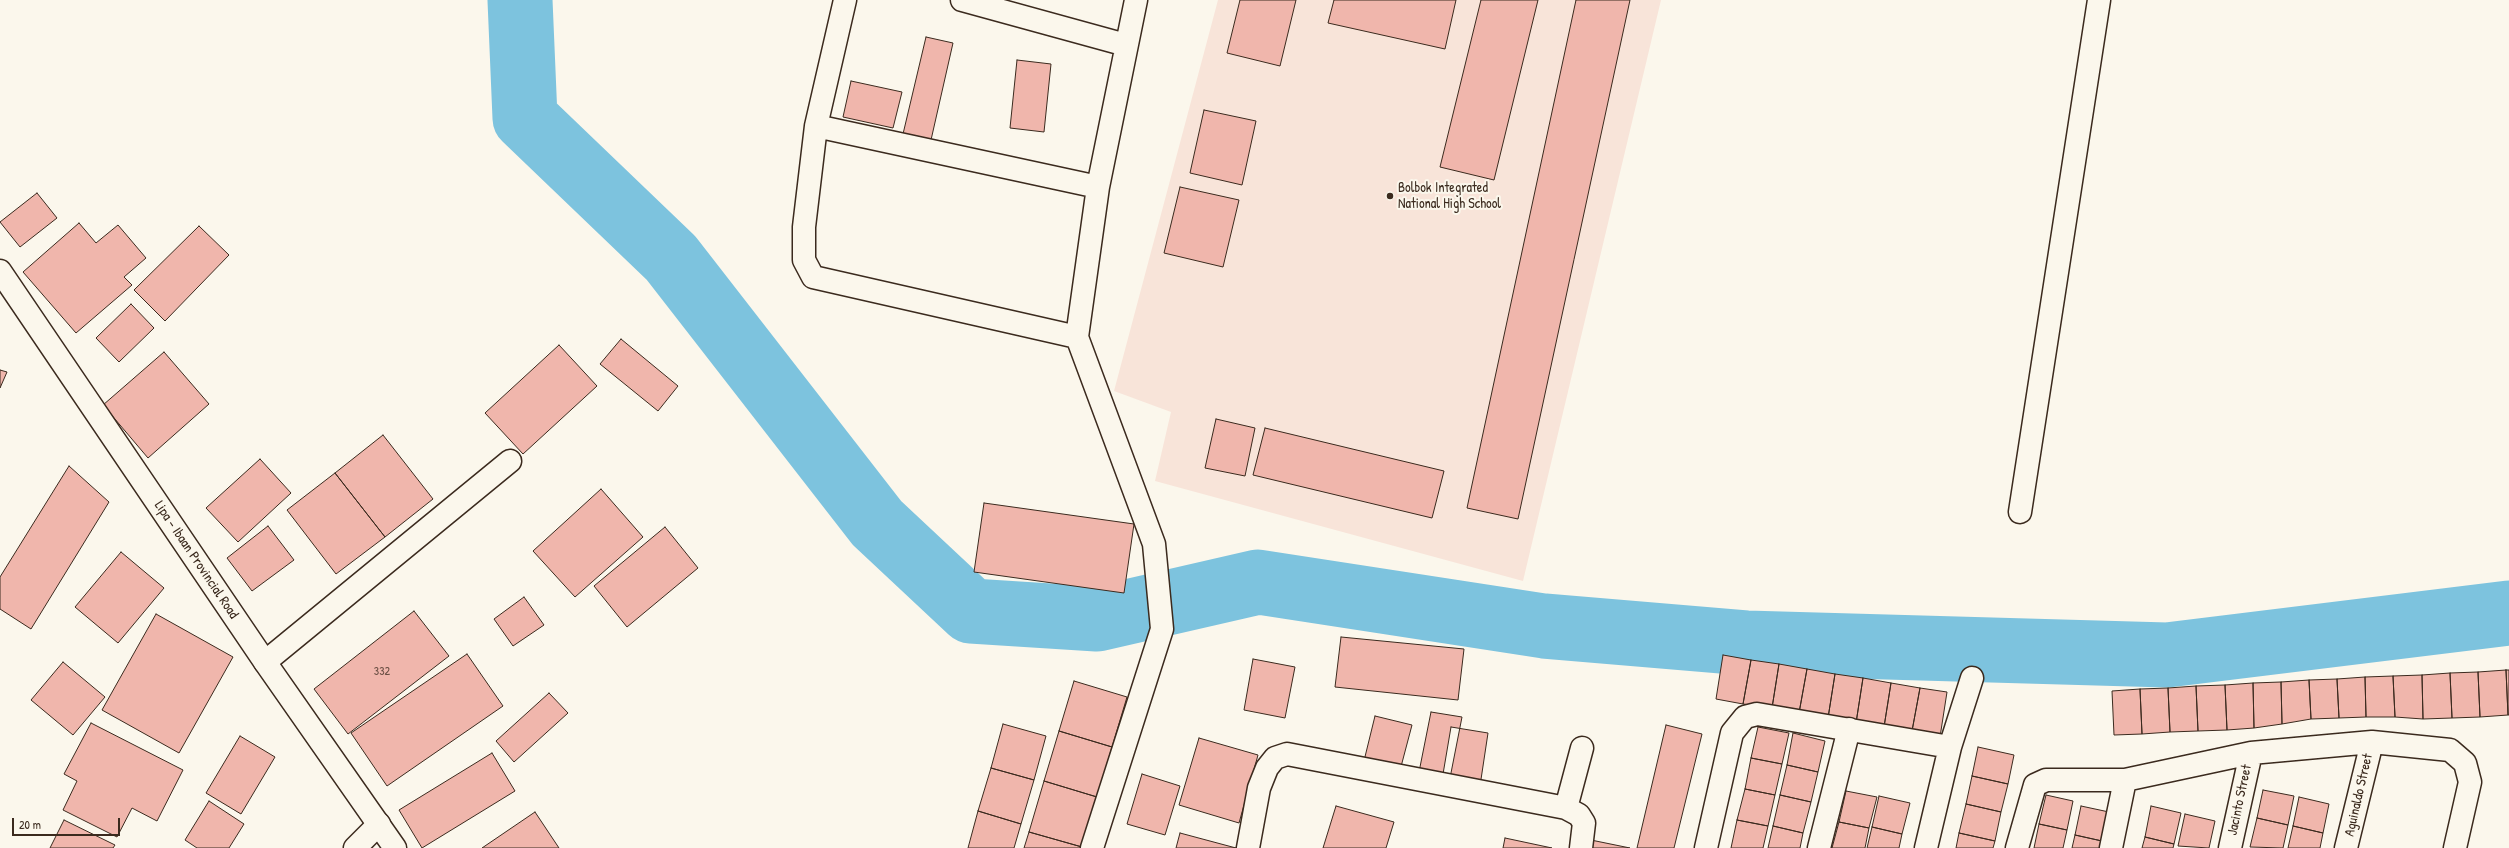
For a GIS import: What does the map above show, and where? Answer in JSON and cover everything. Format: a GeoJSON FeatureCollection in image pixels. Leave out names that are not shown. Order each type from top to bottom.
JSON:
{"type":"FeatureCollection","features":[{"type":"Feature","properties":{"kind":"street"},"geometry":{"type":"LineString","coordinates":[[845,0],[816,126],[804,227],[804,260],[813,277],[1077,337]]}},
{"type":"Feature","properties":{"kind":"street"},"geometry":{"type":"LineString","coordinates":[[962,0],[1126,46]]}},
{"type":"Feature","properties":{"kind":"street"},"geometry":{"type":"LineString","coordinates":[[1092,848],[1162,629],[1154,544],[1077,337],[1098,188],[1136,0]]}},
{"type":"Feature","properties":{"kind":"street"},"geometry":{"type":"LineString","coordinates":[[2020,512],[2099,0]]}},
{"type":"Feature","properties":{"kind":"street"},"geometry":{"type":"LineString","coordinates":[[816,126],[1098,188]]}},
{"type":"Feature","properties":{"kind":"street","name":"Lipa - Ibaan Provincial Road"},"geometry":{"type":"LineString","coordinates":[[0,271],[265,662],[395,848]]}},
{"type":"Feature","properties":{"kind":"street"},"geometry":{"type":"LineString","coordinates":[[265,662],[510,461]]}},
{"type":"Feature","properties":{"kind":"street"},"geometry":{"type":"LineString","coordinates":[[1926,848],[1950,747],[1972,678]]}},
{"type":"Feature","properties":{"kind":"street"},"geometry":{"type":"LineString","coordinates":[[1706,848],[1732,733],[1745,717],[1757,714],[1950,747]]}},
{"type":"Feature","properties":{"kind":"street"},"geometry":{"type":"LineString","coordinates":[[1819,848],[1849,729]]}},
{"type":"Feature","properties":{"kind":"street"},"geometry":{"type":"LineString","coordinates":[[2017,848],[2035,785],[2046,780],[2125,780],[2251,753],[2372,742],[2450,750],[2465,763],[2470,782],[2455,848]]}},
{"type":"Feature","properties":{"kind":"street","name":"Aguinaldo Street"},"geometry":{"type":"LineString","coordinates":[[2346,848],[2372,742]]}},
{"type":"Feature","properties":{"kind":"street"},"geometry":{"type":"LineString","coordinates":[[1566,808],[1582,748]]}},
{"type":"Feature","properties":{"kind":"street","name":"Jacinto Street"},"geometry":{"type":"LineString","coordinates":[[2230,848],[2251,753]]}},
{"type":"Feature","properties":{"kind":"street"},"geometry":{"type":"LineString","coordinates":[[1248,848],[1260,788],[1267,768],[1275,758],[1287,754],[1566,808],[1578,815],[1584,823],[1581,848]]}},
{"type":"Feature","properties":{"kind":"street"},"geometry":{"type":"LineString","coordinates":[[2111,848],[2125,780]]}},
{"type":"Feature","properties":{"kind":"street"},"geometry":{"type":"LineString","coordinates":[[356,848],[378,824]]}},
{"type":"Feature","properties":{"kind":"shaded area","name":"Bolbok Integrated National High School"},"geometry":{"type":"Polygon","coordinates":[[[1218,0],[1661,0],[1523,581],[1155,481],[1171,412],[1114,391],[1218,0]]]}},
{"type":"Feature","properties":{"kind":"building"},"geometry":{"type":"Polygon","coordinates":[[[1240,0],[1296,0],[1280,66],[1227,53],[1240,0]]]}},
{"type":"Feature","properties":{"kind":"building"},"geometry":{"type":"Polygon","coordinates":[[[1334,0],[1456,0],[1445,49],[1328,23],[1334,0]]]}},
{"type":"Feature","properties":{"kind":"building"},"geometry":{"type":"Polygon","coordinates":[[[1481,0],[1538,0],[1494,180],[1440,167],[1481,0]]]}},
{"type":"Feature","properties":{"kind":"building"},"geometry":{"type":"Polygon","coordinates":[[[1576,0],[1630,0],[1518,519],[1467,508],[1576,0]]]}},
{"type":"Feature","properties":{"kind":"building"},"geometry":{"type":"Polygon","coordinates":[[[926,37],[953,43],[931,140],[903,134],[926,37]]]}},
{"type":"Feature","properties":{"kind":"building"},"geometry":{"type":"Polygon","coordinates":[[[1017,60],[1051,64],[1044,132],[1010,128],[1017,60]]]}},
{"type":"Feature","properties":{"kind":"building"},"geometry":{"type":"Polygon","coordinates":[[[851,81],[902,92],[893,128],[843,117],[851,81]]]}},
{"type":"Feature","properties":{"kind":"building"},"geometry":{"type":"Polygon","coordinates":[[[1204,110],[1256,121],[1242,185],[1190,173],[1204,110]]]}},
{"type":"Feature","properties":{"kind":"building"},"geometry":{"type":"Polygon","coordinates":[[[1180,187],[1239,200],[1223,267],[1164,253],[1180,187]]]}},
{"type":"Feature","properties":{"kind":"building"},"geometry":{"type":"Polygon","coordinates":[[[37,193],[57,218],[20,247],[0,222],[37,193]]]}},
{"type":"Feature","properties":{"kind":"building"},"geometry":{"type":"Polygon","coordinates":[[[79,223],[96,243],[118,225],[146,258],[124,277],[132,285],[76,333],[23,272],[79,223]]]}},
{"type":"Feature","properties":{"kind":"building"},"geometry":{"type":"Polygon","coordinates":[[[199,226],[229,255],[165,321],[134,290],[199,226]]]}},
{"type":"Feature","properties":{"kind":"building"},"geometry":{"type":"Polygon","coordinates":[[[131,304],[154,328],[119,362],[96,338],[131,304]]]}},
{"type":"Feature","properties":{"kind":"building"},"geometry":{"type":"Polygon","coordinates":[[[621,339],[678,386],[658,411],[600,364],[621,339]]]}},
{"type":"Feature","properties":{"kind":"building"},"geometry":{"type":"Polygon","coordinates":[[[559,345],[597,386],[523,454],[485,413],[559,345]]]}},
{"type":"Feature","properties":{"kind":"building"},"geometry":{"type":"Polygon","coordinates":[[[164,352],[209,404],[148,458],[103,405],[164,352]]]}},
{"type":"Feature","properties":{"kind":"building"},"geometry":{"type":"Polygon","coordinates":[[[0,370],[7,372],[0,388],[0,370]]]}},
{"type":"Feature","properties":{"kind":"building"},"geometry":{"type":"Polygon","coordinates":[[[1216,419],[1255,428],[1245,476],[1205,468],[1216,419]]]}},
{"type":"Feature","properties":{"kind":"building"},"geometry":{"type":"Polygon","coordinates":[[[1265,428],[1444,471],[1432,518],[1253,475],[1265,428]]]}},
{"type":"Feature","properties":{"kind":"building"},"geometry":{"type":"Polygon","coordinates":[[[383,435],[433,499],[385,537],[335,473],[383,435]]]}},
{"type":"Feature","properties":{"kind":"building"},"geometry":{"type":"Polygon","coordinates":[[[260,459],[291,493],[238,542],[206,508],[260,459]]]}},
{"type":"Feature","properties":{"kind":"building"},"geometry":{"type":"Polygon","coordinates":[[[69,466],[109,502],[31,629],[0,609],[0,577],[69,466]]]}},
{"type":"Feature","properties":{"kind":"building"},"geometry":{"type":"Polygon","coordinates":[[[335,473],[385,537],[336,574],[287,510],[335,473]]]}},
{"type":"Feature","properties":{"kind":"building"},"geometry":{"type":"Polygon","coordinates":[[[601,489],[643,537],[575,597],[533,551],[601,489]]]}},
{"type":"Feature","properties":{"kind":"building"},"geometry":{"type":"Polygon","coordinates":[[[984,503],[1134,524],[1124,593],[974,572],[984,503]]]}},
{"type":"Feature","properties":{"kind":"building"},"geometry":{"type":"Polygon","coordinates":[[[268,526],[294,560],[252,591],[227,558],[268,526]]]}},
{"type":"Feature","properties":{"kind":"building"},"geometry":{"type":"Polygon","coordinates":[[[665,527],[698,568],[627,627],[594,586],[665,527]]]}},
{"type":"Feature","properties":{"kind":"building"},"geometry":{"type":"Polygon","coordinates":[[[121,552],[164,588],[118,643],[75,607],[121,552]]]}},
{"type":"Feature","properties":{"kind":"building"},"geometry":{"type":"Polygon","coordinates":[[[524,597],[544,625],[513,646],[494,619],[524,597]]]}},
{"type":"Feature","properties":{"kind":"building"},"geometry":{"type":"Polygon","coordinates":[[[414,611],[449,656],[348,734],[314,689],[414,611]]]}},
{"type":"Feature","properties":{"kind":"building"},"geometry":{"type":"Polygon","coordinates":[[[156,614],[233,657],[179,753],[102,710],[156,614]]]}},
{"type":"Feature","properties":{"kind":"building"},"geometry":{"type":"Polygon","coordinates":[[[1341,637],[1464,649],[1458,700],[1335,687],[1341,637]]]}},
{"type":"Feature","properties":{"kind":"building"},"geometry":{"type":"Polygon","coordinates":[[[467,654],[503,706],[387,786],[351,733],[467,654]]]}},
{"type":"Feature","properties":{"kind":"building"},"geometry":{"type":"Polygon","coordinates":[[[1723,655],[1751,660],[1743,704],[1716,699],[1723,655]]]}},
{"type":"Feature","properties":{"kind":"building"},"geometry":{"type":"Polygon","coordinates":[[[1253,659],[1295,667],[1285,718],[1244,710],[1253,659]]]}},
{"type":"Feature","properties":{"kind":"building"},"geometry":{"type":"Polygon","coordinates":[[[1751,660],[1779,664],[1772,708],[1743,704],[1751,660]]]}},
{"type":"Feature","properties":{"kind":"building"},"geometry":{"type":"Polygon","coordinates":[[[63,662],[105,697],[73,735],[31,700],[63,662]]]}},
{"type":"Feature","properties":{"kind":"building"},"geometry":{"type":"Polygon","coordinates":[[[1779,664],[1807,669],[1799,713],[1772,708],[1779,664]]]}},
{"type":"Feature","properties":{"kind":"building"},"geometry":{"type":"Polygon","coordinates":[[[1807,669],[1835,674],[1828,718],[1799,713],[1807,669]]]}},
{"type":"Feature","properties":{"kind":"building"},"geometry":{"type":"Polygon","coordinates":[[[2506,670],[2508,715],[2480,717],[2478,672],[2506,670]]]}},
{"type":"Feature","properties":{"kind":"building"},"geometry":{"type":"Polygon","coordinates":[[[2506,670],[2509,670],[2509,715],[2508,715],[2506,670]]]}},
{"type":"Feature","properties":{"kind":"building"},"geometry":{"type":"Polygon","coordinates":[[[2478,672],[2480,717],[2452,718],[2450,673],[2478,672]]]}},
{"type":"Feature","properties":{"kind":"building"},"geometry":{"type":"Polygon","coordinates":[[[2450,673],[2452,718],[2423,719],[2422,675],[2450,673]]]}},
{"type":"Feature","properties":{"kind":"building"},"geometry":{"type":"Polygon","coordinates":[[[1835,674],[1863,678],[1856,723],[1828,718],[1835,674]]]}},
{"type":"Feature","properties":{"kind":"building"},"geometry":{"type":"Polygon","coordinates":[[[2422,675],[2423,719],[2395,717],[2393,676],[2422,675]]]}},
{"type":"Feature","properties":{"kind":"building"},"geometry":{"type":"Polygon","coordinates":[[[2393,676],[2395,717],[2366,717],[2365,677],[2393,676]]]}},
{"type":"Feature","properties":{"kind":"building"},"geometry":{"type":"Polygon","coordinates":[[[2365,677],[2366,717],[2339,718],[2337,679],[2365,677]]]}},
{"type":"Feature","properties":{"kind":"building"},"geometry":{"type":"Polygon","coordinates":[[[1863,678],[1891,683],[1884,727],[1856,723],[1863,678]]]}},
{"type":"Feature","properties":{"kind":"building"},"geometry":{"type":"Polygon","coordinates":[[[2337,679],[2339,718],[2311,719],[2309,680],[2337,679]]]}},
{"type":"Feature","properties":{"kind":"building"},"geometry":{"type":"Polygon","coordinates":[[[2309,680],[2311,719],[2282,724],[2281,682],[2309,680]]]}},
{"type":"Feature","properties":{"kind":"building"},"geometry":{"type":"Polygon","coordinates":[[[1074,681],[1127,697],[1112,747],[1059,731],[1074,681]]]}},
{"type":"Feature","properties":{"kind":"building"},"geometry":{"type":"Polygon","coordinates":[[[2281,682],[2282,724],[2254,728],[2253,683],[2281,682]]]}},
{"type":"Feature","properties":{"kind":"building"},"geometry":{"type":"Polygon","coordinates":[[[1891,683],[1920,688],[1912,731],[1884,727],[1891,683]]]}},
{"type":"Feature","properties":{"kind":"building"},"geometry":{"type":"Polygon","coordinates":[[[2253,683],[2254,728],[2227,730],[2225,685],[2253,683]]]}},
{"type":"Feature","properties":{"kind":"building"},"geometry":{"type":"Polygon","coordinates":[[[2225,685],[2227,730],[2198,731],[2196,686],[2225,685]]]}},
{"type":"Feature","properties":{"kind":"building"},"geometry":{"type":"Polygon","coordinates":[[[2196,686],[2198,731],[2170,732],[2168,688],[2196,686]]]}},
{"type":"Feature","properties":{"kind":"building"},"geometry":{"type":"Polygon","coordinates":[[[1920,688],[1947,692],[1940,737],[1912,731],[1920,688]]]}},
{"type":"Feature","properties":{"kind":"building"},"geometry":{"type":"Polygon","coordinates":[[[2168,688],[2170,732],[2142,734],[2140,689],[2168,688]]]}},
{"type":"Feature","properties":{"kind":"building"},"geometry":{"type":"Polygon","coordinates":[[[2140,689],[2142,734],[2114,735],[2112,691],[2140,689]]]}},
{"type":"Feature","properties":{"kind":"building"},"geometry":{"type":"Polygon","coordinates":[[[549,693],[568,713],[514,762],[496,741],[549,693]]]}},
{"type":"Feature","properties":{"kind":"building"},"geometry":{"type":"Polygon","coordinates":[[[1431,712],[1462,717],[1450,778],[1419,772],[1431,712]]]}},
{"type":"Feature","properties":{"kind":"building"},"geometry":{"type":"Polygon","coordinates":[[[1375,716],[1412,725],[1398,778],[1362,769],[1375,716]]]}},
{"type":"Feature","properties":{"kind":"building"},"geometry":{"type":"Polygon","coordinates":[[[91,723],[183,770],[157,821],[132,808],[117,837],[63,810],[77,781],[64,774],[91,723]]]}},
{"type":"Feature","properties":{"kind":"building"},"geometry":{"type":"Polygon","coordinates":[[[1003,724],[1046,736],[1034,780],[991,768],[1003,724]]]}},
{"type":"Feature","properties":{"kind":"building"},"geometry":{"type":"Polygon","coordinates":[[[1666,725],[1702,734],[1674,848],[1637,848],[1666,725]]]}},
{"type":"Feature","properties":{"kind":"building"},"geometry":{"type":"Polygon","coordinates":[[[1451,727],[1488,733],[1480,786],[1442,780],[1451,727]]]}},
{"type":"Feature","properties":{"kind":"building"},"geometry":{"type":"Polygon","coordinates":[[[1758,727],[1789,733],[1782,764],[1751,758],[1758,727]]]}},
{"type":"Feature","properties":{"kind":"building"},"geometry":{"type":"Polygon","coordinates":[[[1059,731],[1112,747],[1097,797],[1044,781],[1059,731]]]}},
{"type":"Feature","properties":{"kind":"building"},"geometry":{"type":"Polygon","coordinates":[[[1793,733],[1825,741],[1818,772],[1787,765],[1793,733]]]}},
{"type":"Feature","properties":{"kind":"building"},"geometry":{"type":"Polygon","coordinates":[[[240,736],[275,757],[241,814],[206,793],[240,736]]]}},
{"type":"Feature","properties":{"kind":"building"},"geometry":{"type":"Polygon","coordinates":[[[1199,738],[1258,755],[1239,823],[1179,805],[1199,738]]]}},
{"type":"Feature","properties":{"kind":"building"},"geometry":{"type":"Polygon","coordinates":[[[1978,747],[2014,755],[2008,784],[1972,776],[1978,747]]]}},
{"type":"Feature","properties":{"kind":"building"},"geometry":{"type":"Polygon","coordinates":[[[492,753],[515,791],[422,848],[399,810],[492,753]]]}},
{"type":"Feature","properties":{"kind":"building"},"geometry":{"type":"Polygon","coordinates":[[[1751,758],[1782,764],[1775,795],[1745,789],[1751,758]]]}},
{"type":"Feature","properties":{"kind":"building"},"geometry":{"type":"Polygon","coordinates":[[[1787,765],[1818,772],[1811,802],[1780,795],[1787,765]]]}},
{"type":"Feature","properties":{"kind":"building"},"geometry":{"type":"Polygon","coordinates":[[[991,768],[1034,780],[1021,824],[978,811],[991,768]]]}},
{"type":"Feature","properties":{"kind":"building"},"geometry":{"type":"Polygon","coordinates":[[[1142,774],[1180,786],[1165,835],[1127,824],[1142,774]]]}},
{"type":"Feature","properties":{"kind":"building"},"geometry":{"type":"Polygon","coordinates":[[[1972,776],[2008,784],[2001,812],[1966,804],[1972,776]]]}},
{"type":"Feature","properties":{"kind":"building"},"geometry":{"type":"Polygon","coordinates":[[[1044,781],[1097,797],[1082,847],[1029,832],[1044,781]]]}},
{"type":"Feature","properties":{"kind":"building"},"geometry":{"type":"Polygon","coordinates":[[[1745,789],[1775,795],[1768,826],[1737,820],[1745,789]]]}},
{"type":"Feature","properties":{"kind":"building"},"geometry":{"type":"Polygon","coordinates":[[[2263,790],[2294,796],[2288,825],[2257,818],[2263,790]]]}},
{"type":"Feature","properties":{"kind":"building"},"geometry":{"type":"Polygon","coordinates":[[[1846,791],[1877,797],[1869,828],[1839,822],[1846,791]]]}},
{"type":"Feature","properties":{"kind":"building"},"geometry":{"type":"Polygon","coordinates":[[[1780,795],[1811,802],[1803,833],[1773,826],[1780,795]]]}},
{"type":"Feature","properties":{"kind":"building"},"geometry":{"type":"Polygon","coordinates":[[[2046,795],[2073,801],[2067,830],[2039,824],[2046,795]]]}},
{"type":"Feature","properties":{"kind":"building"},"geometry":{"type":"Polygon","coordinates":[[[1879,796],[1910,803],[1902,834],[1872,827],[1879,796]]]}},
{"type":"Feature","properties":{"kind":"building"},"geometry":{"type":"Polygon","coordinates":[[[2299,797],[2329,804],[2323,833],[2293,826],[2299,797]]]}},
{"type":"Feature","properties":{"kind":"building"},"geometry":{"type":"Polygon","coordinates":[[[209,801],[244,824],[229,848],[197,848],[185,840],[209,801]]]}},
{"type":"Feature","properties":{"kind":"building"},"geometry":{"type":"Polygon","coordinates":[[[1966,804],[2001,812],[1995,841],[1959,833],[1966,804]]]}},
{"type":"Feature","properties":{"kind":"building"},"geometry":{"type":"Polygon","coordinates":[[[1336,806],[1394,822],[1386,848],[1323,848],[1336,806]]]}},
{"type":"Feature","properties":{"kind":"building"},"geometry":{"type":"Polygon","coordinates":[[[2081,806],[2109,812],[2102,841],[2075,835],[2081,806]]]}},
{"type":"Feature","properties":{"kind":"building"},"geometry":{"type":"Polygon","coordinates":[[[2151,806],[2181,813],[2174,844],[2145,837],[2151,806]]]}},
{"type":"Feature","properties":{"kind":"building"},"geometry":{"type":"Polygon","coordinates":[[[978,811],[1021,824],[1014,848],[968,848],[978,811]]]}},
{"type":"Feature","properties":{"kind":"building"},"geometry":{"type":"Polygon","coordinates":[[[535,812],[559,848],[482,848],[535,812]]]}},
{"type":"Feature","properties":{"kind":"building"},"geometry":{"type":"Polygon","coordinates":[[[2185,814],[2215,821],[2209,848],[2178,846],[2185,814]]]}},
{"type":"Feature","properties":{"kind":"building"},"geometry":{"type":"Polygon","coordinates":[[[2257,818],[2288,825],[2283,848],[2250,847],[2257,818]]]}},
{"type":"Feature","properties":{"kind":"building"},"geometry":{"type":"Polygon","coordinates":[[[64,820],[115,845],[113,848],[50,848],[64,820]]]}},
{"type":"Feature","properties":{"kind":"building"},"geometry":{"type":"Polygon","coordinates":[[[1737,820],[1768,826],[1763,848],[1731,848],[1737,820]]]}},
{"type":"Feature","properties":{"kind":"building"},"geometry":{"type":"Polygon","coordinates":[[[1839,822],[1869,828],[1865,848],[1832,848],[1839,822]]]}},
{"type":"Feature","properties":{"kind":"building"},"geometry":{"type":"Polygon","coordinates":[[[2039,824],[2067,830],[2063,848],[2034,848],[2039,824]]]}},
{"type":"Feature","properties":{"kind":"building"},"geometry":{"type":"Polygon","coordinates":[[[1773,826],[1803,833],[1800,848],[1768,848],[1773,826]]]}},
{"type":"Feature","properties":{"kind":"building"},"geometry":{"type":"Polygon","coordinates":[[[2293,826],[2323,833],[2320,848],[2288,848],[2293,826]]]}},
{"type":"Feature","properties":{"kind":"building"},"geometry":{"type":"Polygon","coordinates":[[[1872,827],[1902,834],[1899,848],[1867,848],[1872,827]]]}},
{"type":"Feature","properties":{"kind":"building"},"geometry":{"type":"Polygon","coordinates":[[[1029,832],[1082,847],[1082,848],[1024,848],[1029,832]]]}},
{"type":"Feature","properties":{"kind":"building"},"geometry":{"type":"Polygon","coordinates":[[[1180,833],[1236,848],[1176,848],[1180,833]]]}},
{"type":"Feature","properties":{"kind":"building"},"geometry":{"type":"Polygon","coordinates":[[[1959,833],[1995,841],[1993,848],[1956,848],[1959,833]]]}},
{"type":"Feature","properties":{"kind":"building"},"geometry":{"type":"Polygon","coordinates":[[[2075,835],[2102,841],[2100,848],[2072,848],[2075,835]]]}},
{"type":"Feature","properties":{"kind":"building"},"geometry":{"type":"Polygon","coordinates":[[[2145,837],[2174,844],[2173,848],[2142,848],[2145,837]]]}},
{"type":"Feature","properties":{"kind":"building"},"geometry":{"type":"Polygon","coordinates":[[[1505,838],[1552,848],[1503,848],[1505,838]]]}},
{"type":"Feature","properties":{"kind":"building"},"geometry":{"type":"Polygon","coordinates":[[[1586,839],[1630,848],[1584,848],[1586,839]]]}},
{"type":"Feature","properties":{"kind":"waterway"},"geometry":{"type":"LineString","coordinates":[[520,0],[525,118],[671,258],[877,523],[971,611],[1097,619],[1258,582],[1544,626],[1746,643],[2167,655],[2509,613]]}},
{"type":"Feature","properties":{"kind":"place","name":"Bolbok Integrated National High School"},"geometry":{"type":"Point","coordinates":[1390,196]}}]}
